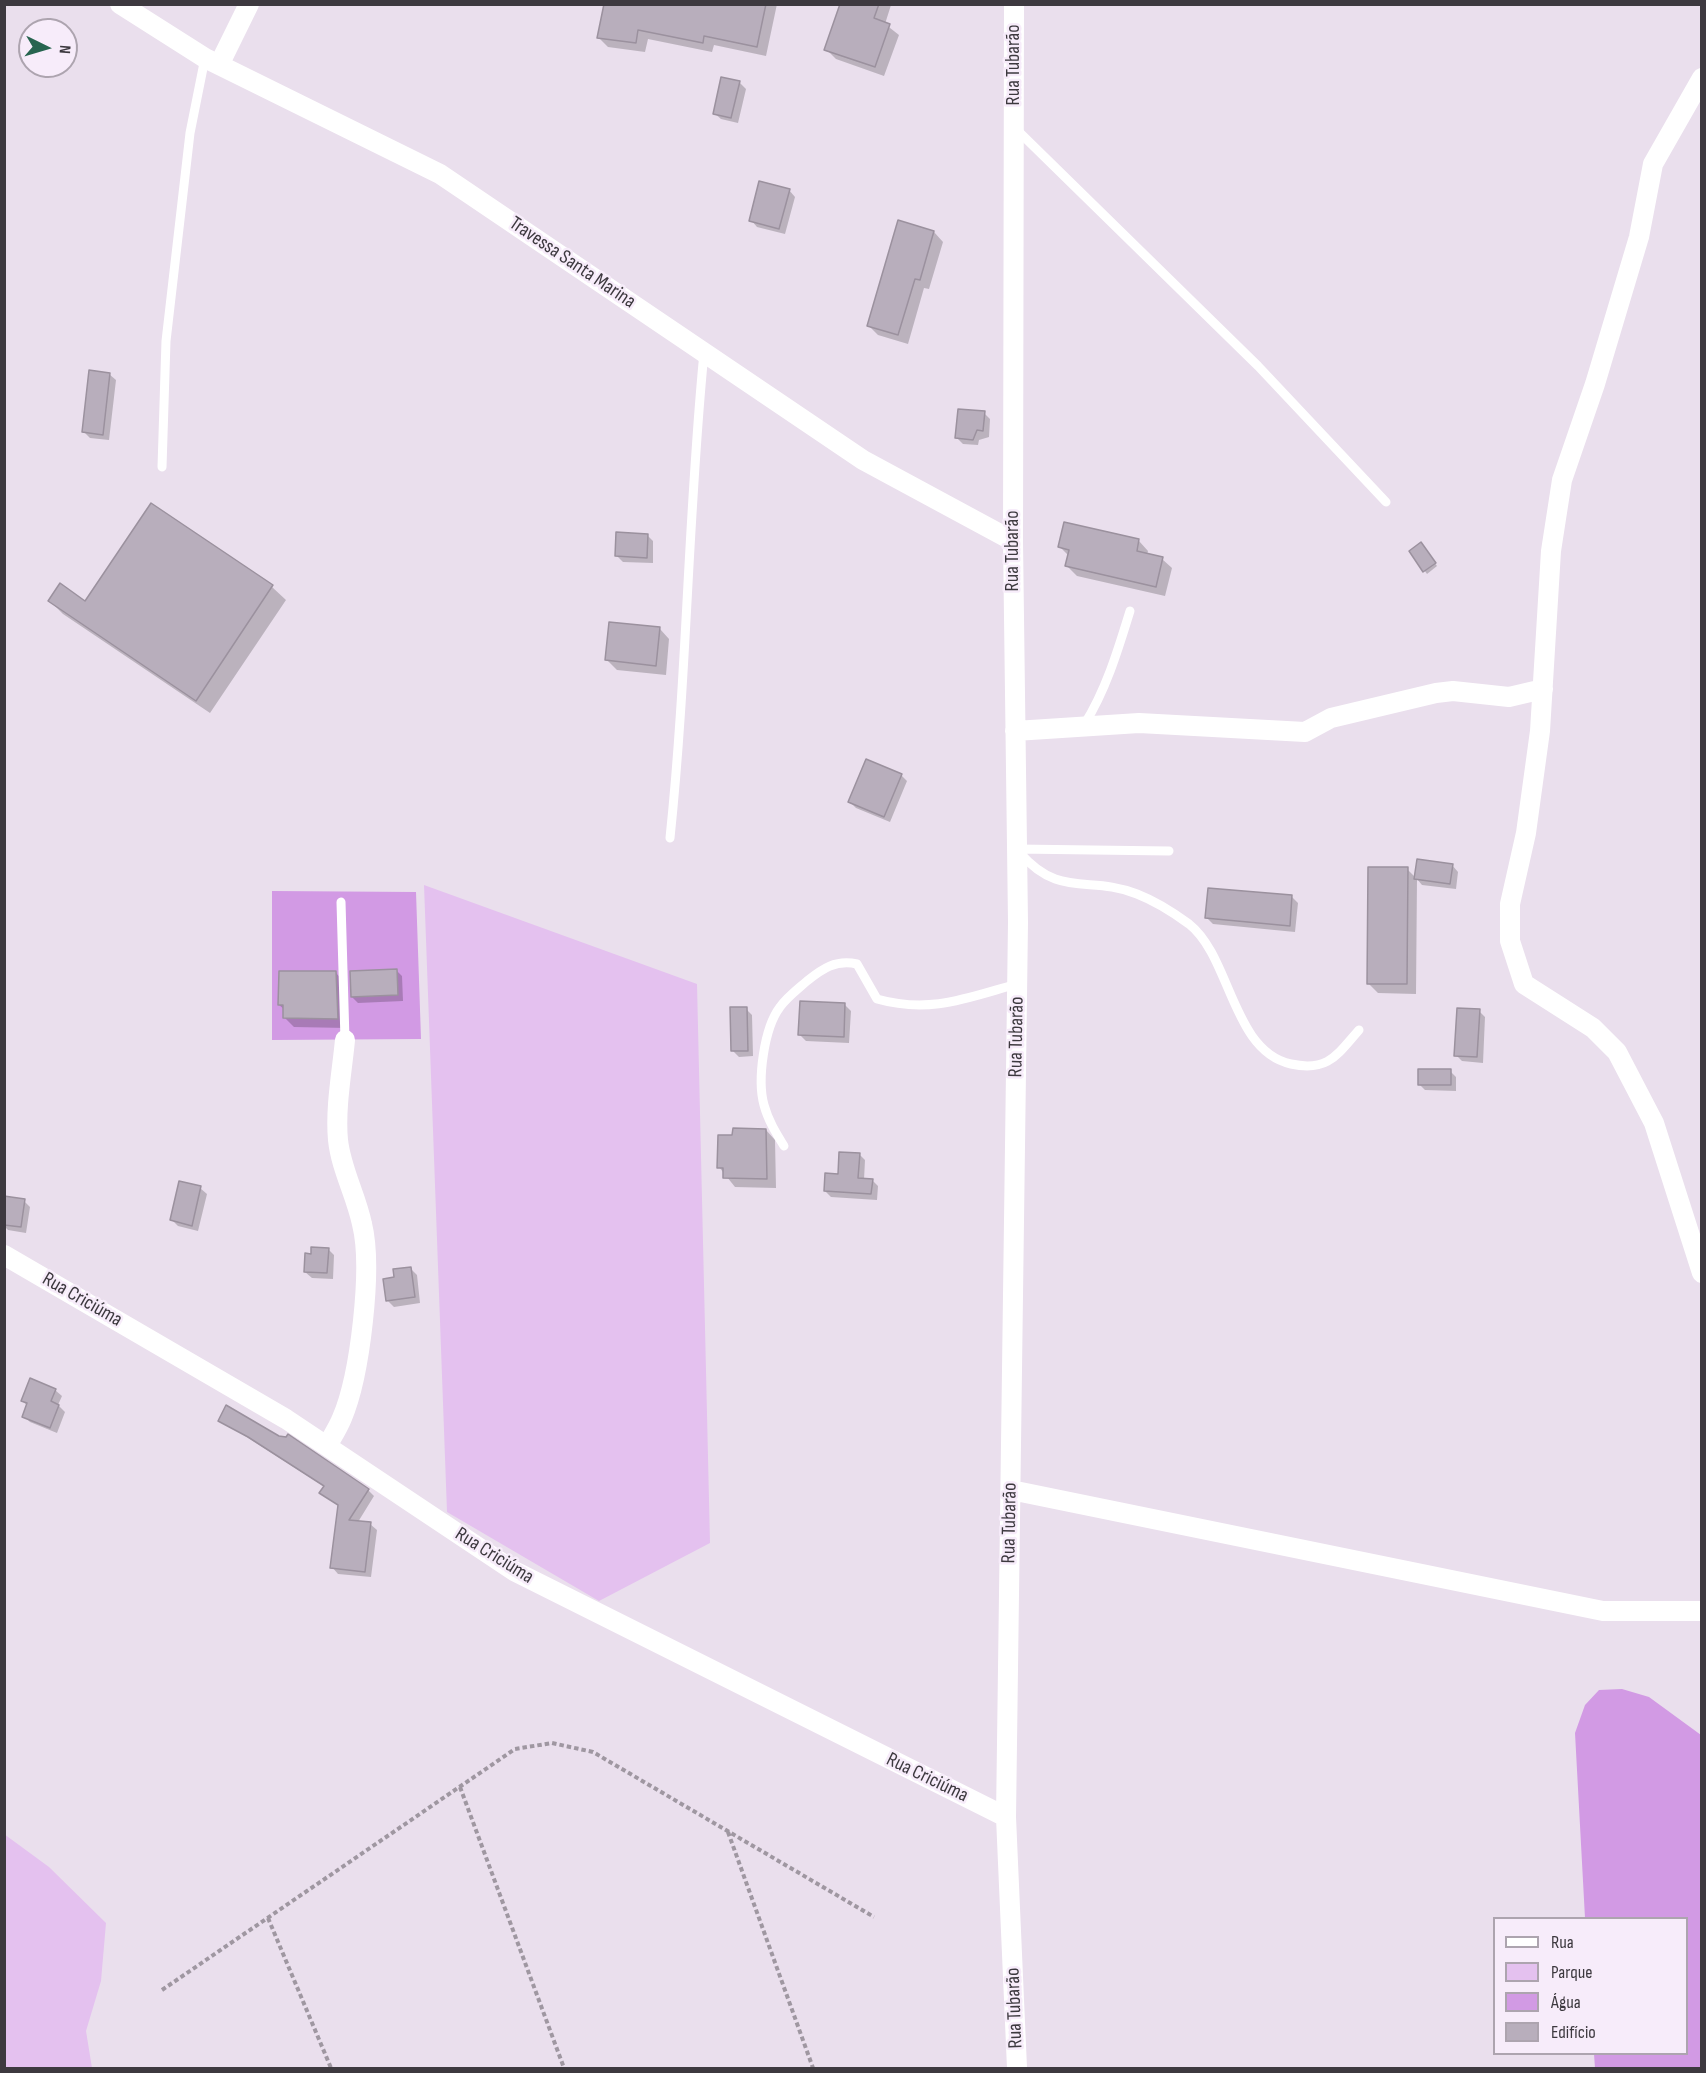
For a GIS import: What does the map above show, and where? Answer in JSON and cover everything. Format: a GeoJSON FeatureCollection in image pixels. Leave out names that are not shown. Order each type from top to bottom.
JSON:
{"type":"FeatureCollection","features":[{"type":"Feature","properties":{"kind":"street"},"geometry":{"type":"LineString","coordinates":[[212,62],[249,4]]}},
{"type":"Feature","properties":{"kind":"street","name":"Rua Tubarão"},"geometry":{"type":"LineString","coordinates":[[1014,4],[1012,541],[1017,984],[1006,1817],[1017,2068]]}},
{"type":"Feature","properties":{"kind":"street","name":"Travessa Santa Marina"},"geometry":{"type":"LineString","coordinates":[[127,6],[212,62],[440,174],[863,460],[1012,541]]}},
{"type":"Feature","properties":{"kind":"street"},"geometry":{"type":"LineString","coordinates":[[1701,78],[1653,164],[1632,260],[1595,384],[1562,480],[1551,551],[1544,689],[1531,804],[1510,904],[1510,941],[1524,984],[1593,1028],[1617,1052],[1654,1123],[1701,1273]]}},
{"type":"Feature","properties":{"kind":"street"},"geometry":{"type":"LineString","coordinates":[[1015,730],[1139,723],[1296,733],[1305,732],[1337,716],[1436,693],[1453,691],[1509,697],[1544,689]]}},
{"type":"Feature","properties":{"kind":"street"},"geometry":{"type":"LineString","coordinates":[[327,1446],[342,1417],[351,1383],[360,1336],[367,1258],[363,1224],[343,1166],[338,1141],[345,1040]]}},
{"type":"Feature","properties":{"kind":"street","name":"Rua Criciúma"},"geometry":{"type":"LineString","coordinates":[[4,1255],[286,1419],[514,1571],[1006,1817]]}},
{"type":"Feature","properties":{"kind":"street"},"geometry":{"type":"LineString","coordinates":[[1011,1490],[1603,1611],[1701,1611]]}},
{"type":"Feature","properties":{"kind":"lane"},"geometry":{"type":"LineString","coordinates":[[162,467],[166,341],[190,133],[212,62]]}},
{"type":"Feature","properties":{"kind":"lane"},"geometry":{"type":"LineString","coordinates":[[1014,126],[1258,366],[1386,502]]}},
{"type":"Feature","properties":{"kind":"lane"},"geometry":{"type":"LineString","coordinates":[[669,838],[683,698],[698,419],[704,352]]}},
{"type":"Feature","properties":{"kind":"lane"},"geometry":{"type":"LineString","coordinates":[[1084,725],[1098,704],[1130,611]]}},
{"type":"Feature","properties":{"kind":"lane"},"geometry":{"type":"LineString","coordinates":[[1017,849],[1169,851]]}},
{"type":"Feature","properties":{"kind":"lane"},"geometry":{"type":"LineString","coordinates":[[1017,849],[1031,866],[1057,881],[1137,893],[1189,924],[1206,940],[1251,1034],[1272,1056],[1290,1064],[1312,1066],[1332,1061],[1359,1030]]}},
{"type":"Feature","properties":{"kind":"lane"},"geometry":{"type":"LineString","coordinates":[[340,902],[345,1040]]}},
{"type":"Feature","properties":{"kind":"lane"},"geometry":{"type":"LineString","coordinates":[[784,1146],[772,1127],[764,1103],[762,1078],[768,1031],[779,1007],[825,967],[845,961],[856,964],[877,999],[913,1006],[936,1006],[1017,984]]}},
{"type":"Feature","properties":{"kind":"path"},"geometry":{"type":"LineString","coordinates":[[162,1990],[515,1749],[552,1743],[593,1752],[874,1917]]}},
{"type":"Feature","properties":{"kind":"path"},"geometry":{"type":"LineString","coordinates":[[460,1787],[564,2068]]}},
{"type":"Feature","properties":{"kind":"path"},"geometry":{"type":"LineString","coordinates":[[728,1832],[813,2068]]}},
{"type":"Feature","properties":{"kind":"path"},"geometry":{"type":"LineString","coordinates":[[268,1918],[331,2068]]}},
{"type":"Feature","properties":{"kind":"green space"},"geometry":{"type":"Polygon","coordinates":[[[424,885],[697,984],[710,1543],[599,1601],[447,1512],[424,885]]]}},
{"type":"Feature","properties":{"kind":"green space"},"geometry":{"type":"Polygon","coordinates":[[[4,1834],[49,1867],[106,1923],[101,1981],[86,2031],[92,2068],[5,2068],[4,1834]]]}},
{"type":"Feature","properties":{"kind":"water"},"geometry":{"type":"Polygon","coordinates":[[[272,891],[416,892],[421,1039],[272,1040],[272,891]]]}},
{"type":"Feature","properties":{"kind":"water"},"geometry":{"type":"Polygon","coordinates":[[[1622,1689],[1649,1697],[1701,1735],[1701,2068],[1595,2068],[1594,2055],[1688,2055],[1688,1917],[1585,1917],[1575,1733],[1585,1705],[1599,1690],[1622,1689]]]}},
{"type":"Feature","properties":{"kind":"building"},"geometry":{"type":"Polygon","coordinates":[[[604,4],[766,4],[757,47],[704,36],[703,43],[638,30],[636,43],[597,38],[604,4]]]}},
{"type":"Feature","properties":{"kind":"building"},"geometry":{"type":"Polygon","coordinates":[[[840,4],[879,4],[874,18],[890,24],[875,67],[824,50],[840,4]]]}},
{"type":"Feature","properties":{"kind":"building"},"geometry":{"type":"Polygon","coordinates":[[[721,77],[740,81],[731,118],[713,114],[721,77]]]}},
{"type":"Feature","properties":{"kind":"building"},"geometry":{"type":"Polygon","coordinates":[[[759,181],[790,189],[779,229],[749,221],[759,181]]]}},
{"type":"Feature","properties":{"kind":"building"},"geometry":{"type":"Polygon","coordinates":[[[898,220],[934,231],[920,280],[915,279],[898,335],[867,326],[898,220]]]}},
{"type":"Feature","properties":{"kind":"building"},"geometry":{"type":"Polygon","coordinates":[[[89,370],[110,373],[103,435],[82,432],[89,370]]]}},
{"type":"Feature","properties":{"kind":"building"},"geometry":{"type":"Polygon","coordinates":[[[958,409],[985,411],[983,431],[977,430],[973,440],[955,438],[958,409]]]}},
{"type":"Feature","properties":{"kind":"building"},"geometry":{"type":"Polygon","coordinates":[[[151,503],[273,585],[196,701],[48,601],[60,583],[85,601],[151,503]]]}},
{"type":"Feature","properties":{"kind":"building"},"geometry":{"type":"Polygon","coordinates":[[[1064,522],[1139,539],[1137,551],[1163,557],[1156,587],[1065,566],[1069,550],[1058,547],[1064,522]]]}},
{"type":"Feature","properties":{"kind":"building"},"geometry":{"type":"Polygon","coordinates":[[[616,532],[648,534],[647,558],[615,556],[616,532]]]}},
{"type":"Feature","properties":{"kind":"building"},"geometry":{"type":"Polygon","coordinates":[[[1421,542],[1436,563],[1423,572],[1409,551],[1421,542]]]}},
{"type":"Feature","properties":{"kind":"building"},"geometry":{"type":"Polygon","coordinates":[[[609,622],[660,627],[656,666],[605,660],[609,622]]]}},
{"type":"Feature","properties":{"kind":"building"},"geometry":{"type":"Polygon","coordinates":[[[866,759],[902,774],[884,817],[848,802],[866,759]]]}},
{"type":"Feature","properties":{"kind":"building"},"geometry":{"type":"Polygon","coordinates":[[[1417,859],[1453,864],[1450,884],[1414,879],[1417,859]]]}},
{"type":"Feature","properties":{"kind":"building"},"geometry":{"type":"Polygon","coordinates":[[[1368,867],[1408,867],[1407,984],[1367,984],[1368,867]]]}},
{"type":"Feature","properties":{"kind":"building"},"geometry":{"type":"Polygon","coordinates":[[[1208,888],[1292,895],[1290,926],[1205,918],[1208,888]]]}},
{"type":"Feature","properties":{"kind":"building"},"geometry":{"type":"Polygon","coordinates":[[[397,969],[398,995],[351,997],[350,971],[397,969]]]}},
{"type":"Feature","properties":{"kind":"building"},"geometry":{"type":"Polygon","coordinates":[[[279,971],[336,971],[338,1019],[283,1018],[283,1005],[278,1005],[279,971]]]}},
{"type":"Feature","properties":{"kind":"building"},"geometry":{"type":"Polygon","coordinates":[[[800,1001],[845,1003],[844,1037],[798,1035],[800,1001]]]}},
{"type":"Feature","properties":{"kind":"building"},"geometry":{"type":"Polygon","coordinates":[[[730,1007],[747,1007],[748,1051],[731,1051],[730,1007]]]}},
{"type":"Feature","properties":{"kind":"building"},"geometry":{"type":"Polygon","coordinates":[[[1457,1008],[1480,1009],[1477,1057],[1454,1056],[1457,1008]]]}},
{"type":"Feature","properties":{"kind":"building"},"geometry":{"type":"Polygon","coordinates":[[[1418,1069],[1451,1069],[1451,1085],[1418,1085],[1418,1069]]]}},
{"type":"Feature","properties":{"kind":"building"},"geometry":{"type":"Polygon","coordinates":[[[733,1128],[766,1129],[767,1179],[723,1178],[723,1168],[717,1168],[718,1135],[732,1135],[733,1128]]]}},
{"type":"Feature","properties":{"kind":"building"},"geometry":{"type":"Polygon","coordinates":[[[839,1152],[860,1153],[858,1178],[873,1179],[871,1194],[824,1191],[825,1173],[838,1174],[839,1152]]]}},
{"type":"Feature","properties":{"kind":"building"},"geometry":{"type":"Polygon","coordinates":[[[179,1181],[201,1186],[192,1226],[170,1220],[179,1181]]]}},
{"type":"Feature","properties":{"kind":"building"},"geometry":{"type":"Polygon","coordinates":[[[4,1196],[25,1199],[21,1227],[4,1225],[4,1196]]]}},
{"type":"Feature","properties":{"kind":"building"},"geometry":{"type":"Polygon","coordinates":[[[311,1247],[329,1248],[327,1273],[304,1272],[305,1253],[311,1254],[311,1247]]]}},
{"type":"Feature","properties":{"kind":"building"},"geometry":{"type":"Polygon","coordinates":[[[411,1267],[415,1297],[386,1301],[383,1279],[394,1277],[393,1269],[411,1267]]]}},
{"type":"Feature","properties":{"kind":"building"},"geometry":{"type":"Polygon","coordinates":[[[30,1378],[56,1389],[51,1401],[59,1405],[50,1428],[22,1417],[27,1403],[21,1401],[30,1378]]]}},
{"type":"Feature","properties":{"kind":"building"},"geometry":{"type":"Polygon","coordinates":[[[226,1405],[279,1436],[286,1437],[288,1434],[369,1489],[349,1520],[371,1522],[365,1572],[330,1568],[338,1505],[319,1493],[324,1486],[248,1437],[218,1421],[226,1405]]]}}]}
